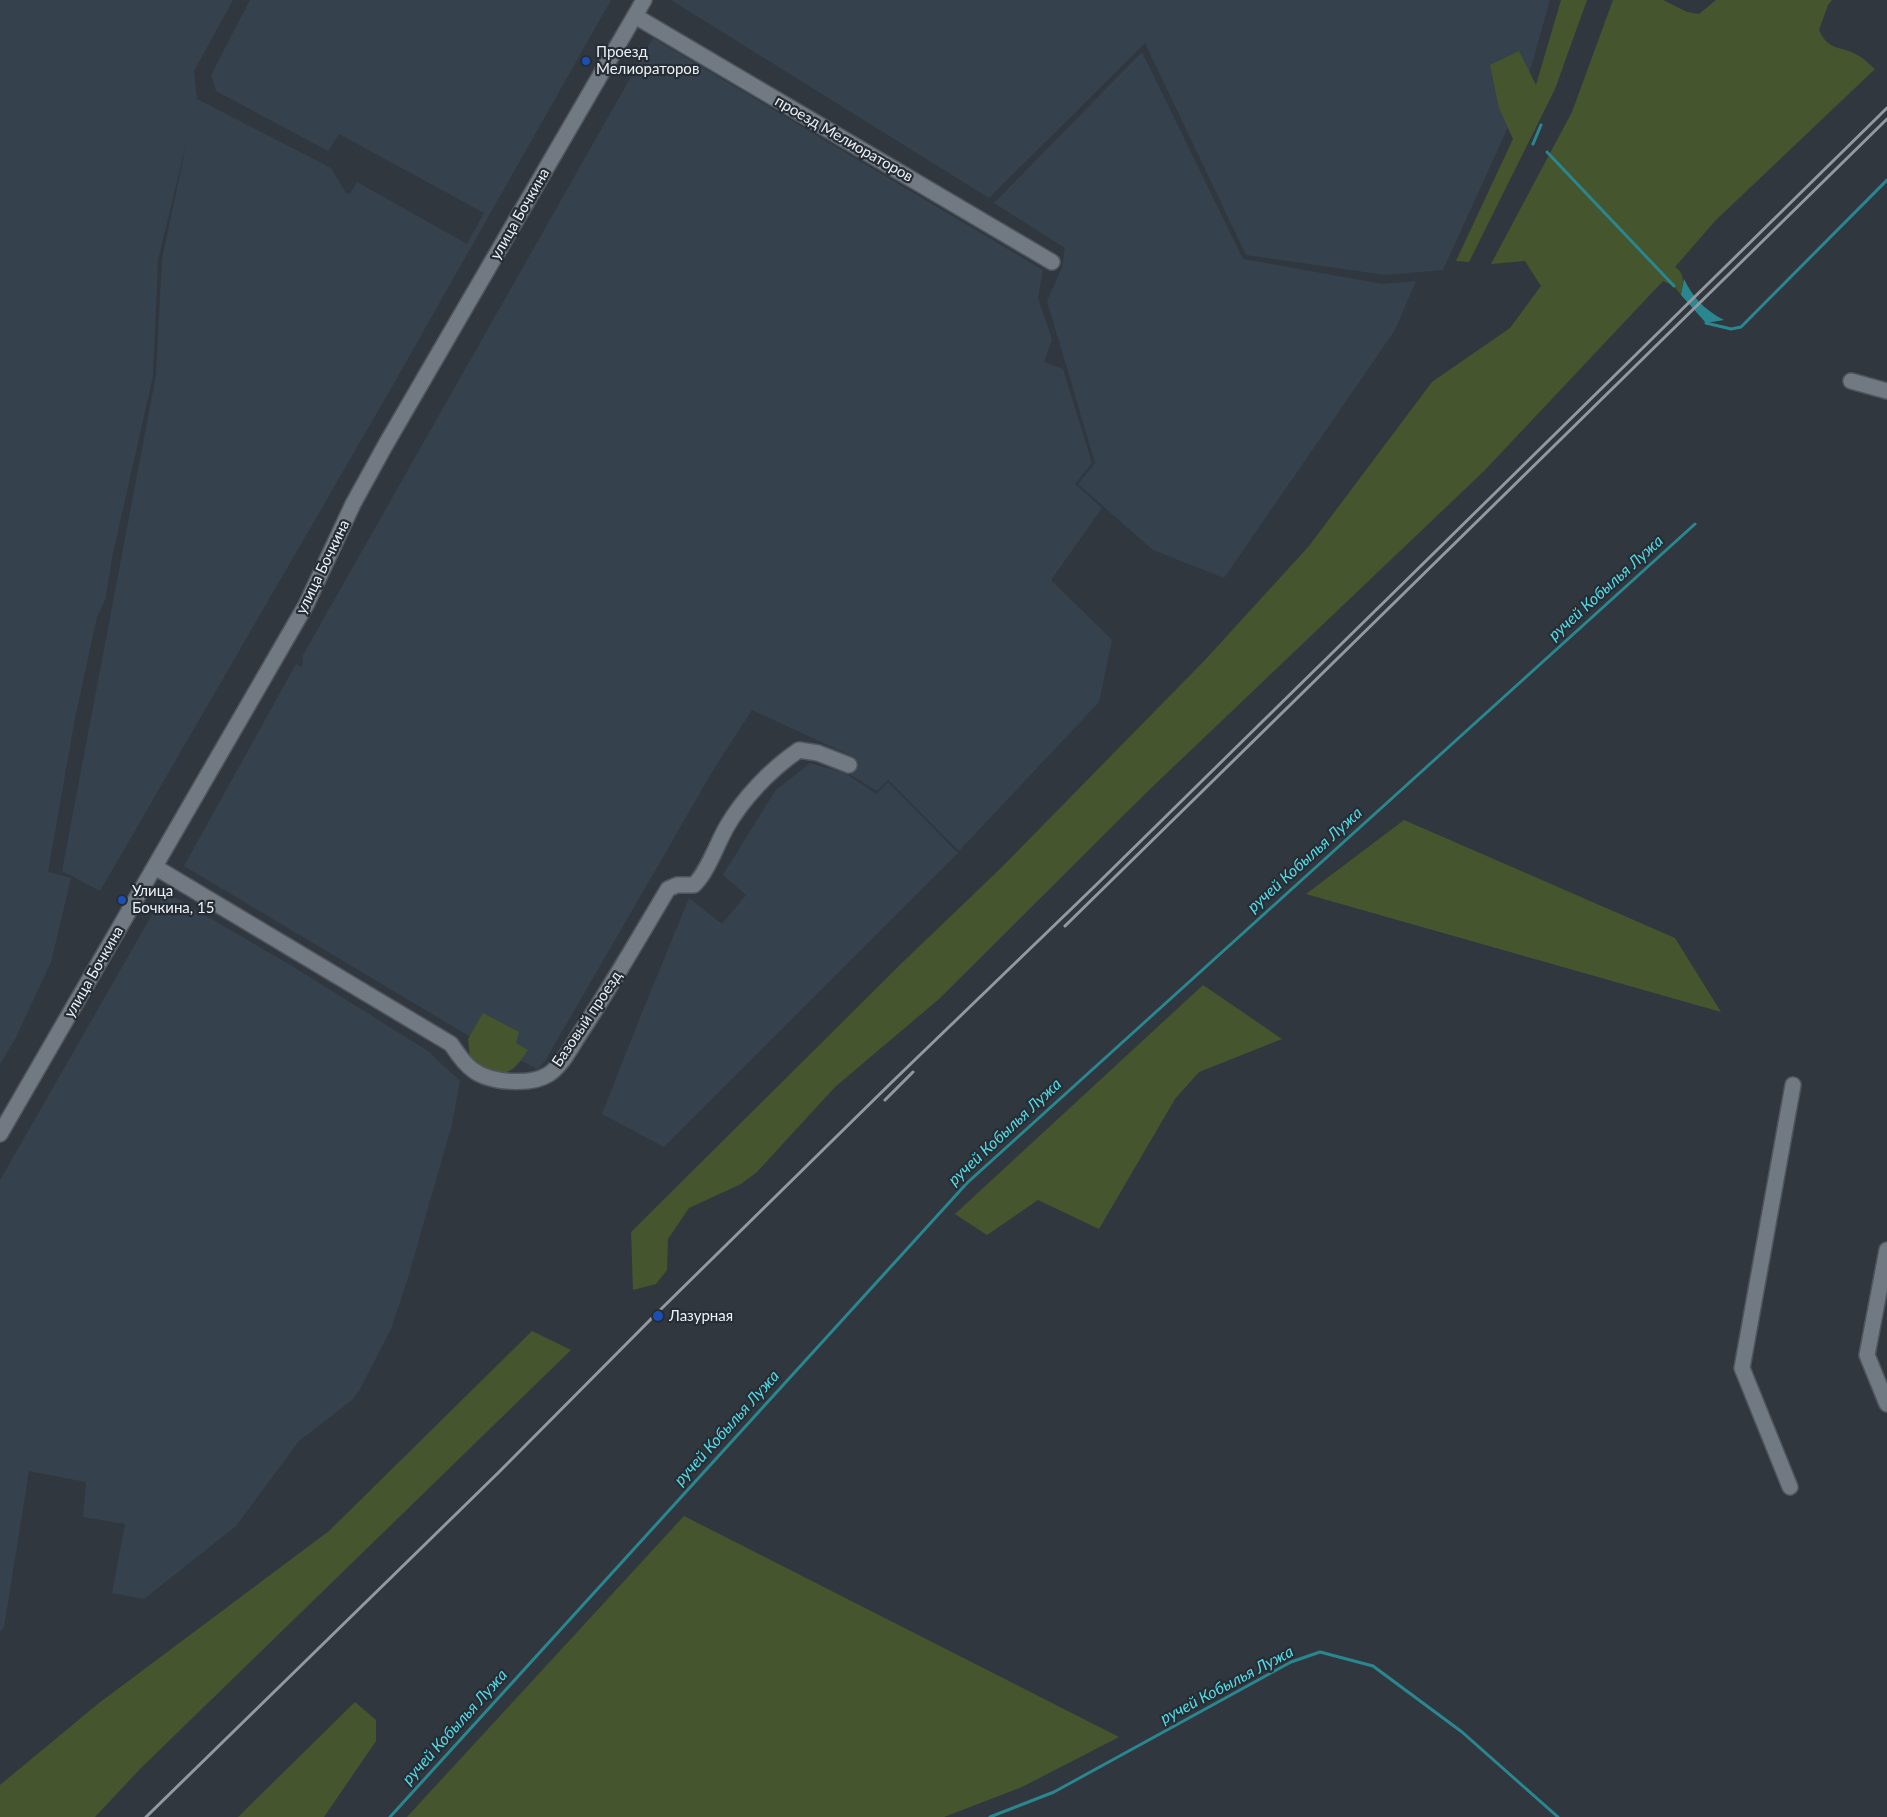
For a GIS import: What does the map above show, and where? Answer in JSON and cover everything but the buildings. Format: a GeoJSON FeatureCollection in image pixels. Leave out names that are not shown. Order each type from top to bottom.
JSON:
{"type":"FeatureCollection","features":[{"type":"Feature","properties":{"kind":"street","name":"улица Бочкина"},"geometry":{"type":"LineString","coordinates":[[0,1134],[306,605],[353,504],[386,444],[644,0]]}},
{"type":"Feature","properties":{"kind":"street","name":"проезд Мелиораторов"},"geometry":{"type":"LineString","coordinates":[[635,16],[1052,262]]}},
{"type":"Feature","properties":{"kind":"street"},"geometry":{"type":"LineString","coordinates":[[1851,381],[1887,391]]}},
{"type":"Feature","properties":{"kind":"street","name":"Базовый проезд"},"geometry":{"type":"LineString","coordinates":[[156,867],[451,1044],[473,1071],[489,1077],[516,1082],[538,1080],[550,1073],[561,1061],[613,983],[668,890],[677,884],[694,885],[702,878],[727,826],[754,789],[786,759],[799,750],[818,752],[849,765]]}},
{"type":"Feature","properties":{"kind":"street"},"geometry":{"type":"LineString","coordinates":[[1790,1487],[1742,1368],[1793,1085]]}},
{"type":"Feature","properties":{"kind":"street"},"geometry":{"type":"LineString","coordinates":[[1887,1250],[1867,1355],[1887,1404]]}},
{"type":"Feature","properties":{"kind":"shaded area"},"geometry":{"type":"Polygon","coordinates":[[[0,0],[233,0],[194,71],[197,99],[331,168],[346,193],[350,194],[357,182],[467,244],[484,213],[339,134],[328,151],[216,91],[211,75],[250,0],[611,0],[389,392],[100,891],[62,871],[156,375],[162,259],[188,136],[158,260],[153,376],[113,553],[105,600],[97,617],[75,718],[48,872],[71,878],[51,962],[17,1035],[0,1065],[0,0]]]}},
{"type":"Feature","properties":{"kind":"shaded area"},"geometry":{"type":"Polygon","coordinates":[[[671,0],[1550,0],[1524,92],[1443,270],[1385,275],[1246,255],[1145,43],[989,198],[671,0]]]}},
{"type":"Feature","properties":{"kind":"shaded area"},"geometry":{"type":"Polygon","coordinates":[[[653,38],[1043,270],[1038,298],[1052,339],[1044,362],[1063,369],[1092,463],[1075,484],[1102,508],[1051,580],[1112,640],[1099,702],[959,851],[888,780],[877,791],[846,772],[856,758],[752,710],[715,767],[545,1061],[538,1069],[469,1036],[184,866],[296,664],[302,667],[303,655],[653,38]]]}},
{"type":"Feature","properties":{"kind":"shaded area"},"geometry":{"type":"Polygon","coordinates":[[[1142,52],[1243,259],[1383,284],[1416,281],[1395,330],[1224,578],[1153,550],[1078,484],[1095,463],[1047,301],[1062,267],[1065,248],[994,203],[1142,52]]]}},
{"type":"Feature","properties":{"kind":"shaded area"},"geometry":{"type":"Polygon","coordinates":[[[810,763],[845,773],[876,794],[888,782],[958,853],[664,1147],[602,1114],[689,898],[722,924],[746,895],[723,875],[775,791],[810,763]]]}},
{"type":"Feature","properties":{"kind":"shaded area"},"geometry":{"type":"Polygon","coordinates":[[[165,892],[287,963],[428,1051],[460,1081],[452,1124],[407,1281],[391,1329],[359,1391],[352,1400],[299,1441],[236,1526],[144,1599],[112,1593],[125,1524],[83,1517],[86,1482],[29,1471],[4,1627],[0,1632],[0,1180],[165,892]]]}},
{"type":"Feature","properties":{"kind":"green space"},"geometry":{"type":"Polygon","coordinates":[[[1561,0],[1587,0],[1555,89],[1469,262],[1456,261],[1513,139],[1499,108],[1490,65],[1519,51],[1536,85],[1561,0]]]}},
{"type":"Feature","properties":{"kind":"green space"},"geometry":{"type":"Polygon","coordinates":[[[1613,0],[1663,0],[1687,12],[1699,14],[1716,0],[1832,0],[1828,5],[1819,30],[1823,37],[1832,45],[1861,57],[1875,69],[1715,221],[1675,267],[1682,276],[1681,295],[1674,286],[1663,281],[1484,471],[1147,792],[939,999],[835,1087],[757,1172],[741,1184],[689,1208],[668,1239],[667,1270],[656,1284],[633,1290],[631,1232],[904,961],[1001,868],[1205,660],[1309,546],[1432,382],[1510,328],[1541,286],[1525,261],[1491,264],[1572,112],[1613,0]]]}},
{"type":"Feature","properties":{"kind":"green space"},"geometry":{"type":"Polygon","coordinates":[[[1404,820],[1675,938],[1721,1012],[1306,894],[1404,820]]]}},
{"type":"Feature","properties":{"kind":"green space"},"geometry":{"type":"Polygon","coordinates":[[[1203,985],[1282,1039],[1199,1072],[1175,1099],[1099,1229],[1038,1200],[987,1235],[955,1214],[1203,985]]]}},
{"type":"Feature","properties":{"kind":"green space"},"geometry":{"type":"Polygon","coordinates":[[[483,1013],[519,1032],[516,1043],[528,1050],[517,1065],[504,1073],[491,1074],[470,1058],[468,1039],[483,1013]]]}},
{"type":"Feature","properties":{"kind":"green space"},"geometry":{"type":"Polygon","coordinates":[[[532,1331],[571,1350],[140,1769],[95,1817],[0,1817],[0,1785],[99,1703],[329,1531],[532,1331]]]}},
{"type":"Feature","properties":{"kind":"green space"},"geometry":{"type":"Polygon","coordinates":[[[684,1516],[1119,1737],[1022,1787],[944,1817],[407,1817],[684,1516]]]}},
{"type":"Feature","properties":{"kind":"green space"},"geometry":{"type":"Polygon","coordinates":[[[355,1702],[376,1720],[376,1741],[324,1817],[238,1817],[355,1702]]]}},
{"type":"Feature","properties":{"kind":"water"},"geometry":{"type":"Polygon","coordinates":[[[1684,279],[1700,303],[1724,320],[1706,323],[1681,295],[1684,279]]]}},
{"type":"Feature","properties":{"kind":"waterway"},"geometry":{"type":"LineString","coordinates":[[1533,144],[1541,125]]}},
{"type":"Feature","properties":{"kind":"waterway"},"geometry":{"type":"LineString","coordinates":[[1547,152],[1674,286]]}},
{"type":"Feature","properties":{"kind":"waterway"},"geometry":{"type":"LineString","coordinates":[[1706,323],[1731,329],[1741,327],[1887,180]]}},
{"type":"Feature","properties":{"kind":"waterway","name":"ручей Кобылья Лужа"},"geometry":{"type":"LineString","coordinates":[[390,1817],[967,1183],[1695,524]]}},
{"type":"Feature","properties":{"kind":"waterway","name":"ручей Кобылья Лужа"},"geometry":{"type":"LineString","coordinates":[[990,1817],[1054,1792],[1291,1662],[1320,1652],[1373,1666],[1462,1732],[1558,1817]]}},
{"type":"Feature","properties":{"kind":"railway"},"geometry":{"type":"LineString","coordinates":[[146,1817],[499,1472],[656,1314],[894,1080],[1095,886],[1887,108]]}},
{"type":"Feature","properties":{"kind":"railway"},"geometry":{"type":"LineString","coordinates":[[1065,926],[1887,119]]}},
{"type":"Feature","properties":{"kind":"railway"},"geometry":{"type":"LineString","coordinates":[[885,1100],[913,1072]]}},
{"type":"Feature","properties":{"kind":"place","name":"Проезд Мелиораторов"},"geometry":{"type":"Point","coordinates":[586,61]}},
{"type":"Feature","properties":{"kind":"place","name":"Улица Бочкина, 15"},"geometry":{"type":"Point","coordinates":[122,900]}},
{"type":"Feature","properties":{"kind":"place","name":"Лазурная"},"geometry":{"type":"Point","coordinates":[658,1316]}}]}
